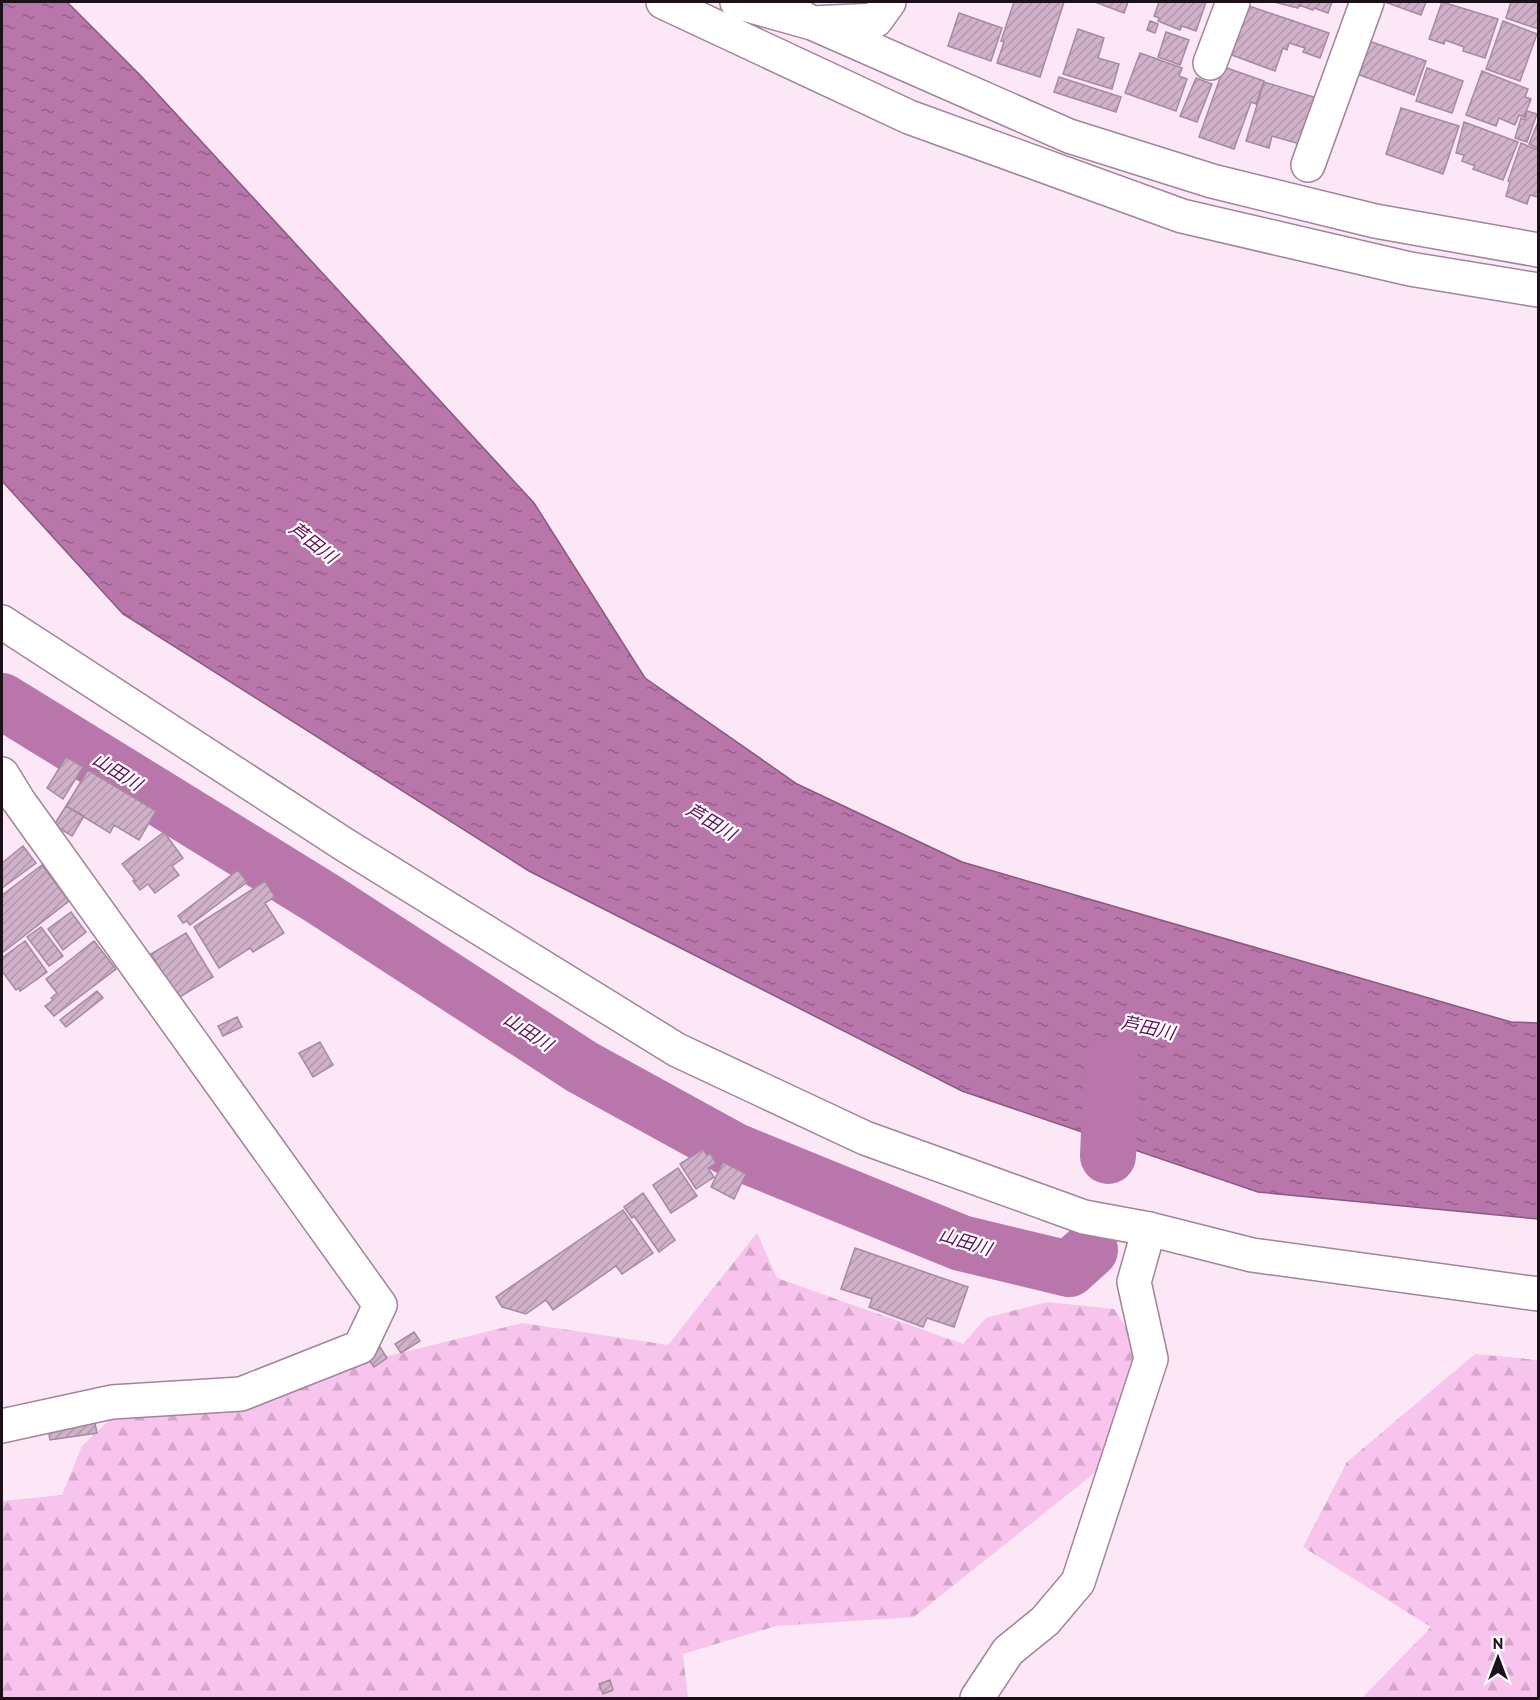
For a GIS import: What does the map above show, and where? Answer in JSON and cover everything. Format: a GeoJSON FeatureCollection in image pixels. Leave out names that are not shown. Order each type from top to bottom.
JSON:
{"type":"FeatureCollection","features":[{"type":"Feature","properties":{"kind":"street"},"geometry":{"type":"LineString","coordinates":[[663,2],[909,117],[1182,216],[1410,269],[1539,290]]}},
{"type":"Feature","properties":{"kind":"street"},"geometry":{"type":"LineString","coordinates":[[737,2],[812,23],[876,20],[889,2]]}},
{"type":"Feature","properties":{"kind":"street"},"geometry":{"type":"LineString","coordinates":[[775,2],[812,23],[1069,136],[1201,178],[1375,221],[1539,250]]}},
{"type":"Feature","properties":{"kind":"street"},"geometry":{"type":"LineString","coordinates":[[1210,63],[1233,2]]}},
{"type":"Feature","properties":{"kind":"street"},"geometry":{"type":"LineString","coordinates":[[1308,165],[1367,2]]}},
{"type":"Feature","properties":{"kind":"street"},"geometry":{"type":"LineString","coordinates":[[2,622],[345,845],[677,1050],[865,1138],[1084,1217],[1149,1229],[1252,1255],[1539,1294]]}},
{"type":"Feature","properties":{"kind":"street"},"geometry":{"type":"LineString","coordinates":[[2,774],[18,800],[380,1305],[360,1347],[241,1394],[112,1402],[2,1426]]}},
{"type":"Feature","properties":{"kind":"street"},"geometry":{"type":"LineString","coordinates":[[977,1698],[1008,1651],[1045,1621],[1078,1582],[1151,1359],[1134,1282],[1149,1229]]}},
{"type":"Feature","properties":{"kind":"green space"},"geometry":{"type":"Polygon","coordinates":[[[757,1233],[777,1278],[963,1344],[986,1318],[1047,1302],[1114,1309],[1136,1343],[1127,1393],[1102,1467],[914,1617],[776,1626],[683,1654],[688,1698],[2,1698],[2,1501],[62,1495],[82,1446],[120,1410],[264,1399],[372,1360],[522,1323],[668,1345],[757,1233]]]}},
{"type":"Feature","properties":{"kind":"green space"},"geometry":{"type":"Polygon","coordinates":[[[1475,1354],[1538,1360],[1538,1698],[1362,1698],[1431,1627],[1303,1547],[1347,1462],[1475,1354]]]}},
{"type":"Feature","properties":{"kind":"water","name":"芦田川"},"geometry":{"type":"Polygon","coordinates":[[[2,2],[67,2],[142,77],[534,503],[645,678],[797,784],[962,862],[1511,1022],[1538,1023],[1538,1219],[1258,1192],[962,1091],[529,871],[123,614],[2,481],[2,2]]]}},
{"type":"Feature","properties":{"kind":"building"},"geometry":{"type":"Polygon","coordinates":[[[1014,2],[1064,2],[1040,77],[997,63],[1004,42],[1001,41],[1014,2]]]}},
{"type":"Feature","properties":{"kind":"building"},"geometry":{"type":"Polygon","coordinates":[[[1095,2],[1128,2],[1124,13],[1095,2]]]}},
{"type":"Feature","properties":{"kind":"building"},"geometry":{"type":"Polygon","coordinates":[[[1159,2],[1206,2],[1196,31],[1182,26],[1180,30],[1158,21],[1159,18],[1154,16],[1159,2]]]}},
{"type":"Feature","properties":{"kind":"building"},"geometry":{"type":"Polygon","coordinates":[[[1274,2],[1332,2],[1328,13],[1314,8],[1313,10],[1299,5],[1298,8],[1274,2]]]}},
{"type":"Feature","properties":{"kind":"building"},"geometry":{"type":"Polygon","coordinates":[[[1385,2],[1426,2],[1421,15],[1385,2]]]}},
{"type":"Feature","properties":{"kind":"building"},"geometry":{"type":"Polygon","coordinates":[[[1442,2],[1498,19],[1485,58],[1463,51],[1464,47],[1445,40],[1444,44],[1429,39],[1442,2]]]}},
{"type":"Feature","properties":{"kind":"building"},"geometry":{"type":"Polygon","coordinates":[[[1511,2],[1538,2],[1538,29],[1506,18],[1511,2]]]}},
{"type":"Feature","properties":{"kind":"building"},"geometry":{"type":"Polygon","coordinates":[[[1246,5],[1329,33],[1320,58],[1303,52],[1305,48],[1289,43],[1287,50],[1283,48],[1275,71],[1229,54],[1246,5]]]}},
{"type":"Feature","properties":{"kind":"building"},"geometry":{"type":"Polygon","coordinates":[[[959,13],[1002,28],[991,61],[948,46],[959,13]]]}},
{"type":"Feature","properties":{"kind":"building"},"geometry":{"type":"Polygon","coordinates":[[[1150,21],[1158,24],[1155,33],[1147,30],[1150,21]]]}},
{"type":"Feature","properties":{"kind":"building"},"geometry":{"type":"Polygon","coordinates":[[[1503,21],[1537,34],[1520,81],[1486,69],[1503,21]]]}},
{"type":"Feature","properties":{"kind":"building"},"geometry":{"type":"Polygon","coordinates":[[[1078,29],[1104,38],[1098,58],[1119,64],[1112,89],[1063,74],[1078,29]]]}},
{"type":"Feature","properties":{"kind":"building"},"geometry":{"type":"Polygon","coordinates":[[[1166,32],[1189,40],[1180,65],[1158,57],[1166,32]]]}},
{"type":"Feature","properties":{"kind":"building"},"geometry":{"type":"Polygon","coordinates":[[[1369,41],[1426,61],[1414,95],[1357,74],[1369,41]]]}},
{"type":"Feature","properties":{"kind":"building"},"geometry":{"type":"Polygon","coordinates":[[[1140,53],[1182,68],[1179,76],[1187,79],[1176,111],[1125,93],[1140,53]]]}},
{"type":"Feature","properties":{"kind":"building"},"geometry":{"type":"Polygon","coordinates":[[[1224,67],[1264,81],[1256,104],[1251,102],[1234,149],[1199,137],[1224,67]]]}},
{"type":"Feature","properties":{"kind":"building"},"geometry":{"type":"Polygon","coordinates":[[[1427,68],[1463,81],[1452,113],[1416,101],[1427,68]]]}},
{"type":"Feature","properties":{"kind":"building"},"geometry":{"type":"Polygon","coordinates":[[[1482,71],[1528,89],[1525,97],[1531,99],[1524,117],[1519,115],[1515,125],[1499,118],[1496,126],[1466,115],[1482,71]]]}},
{"type":"Feature","properties":{"kind":"building"},"geometry":{"type":"Polygon","coordinates":[[[1059,77],[1121,97],[1116,112],[1054,92],[1059,77]]]}},
{"type":"Feature","properties":{"kind":"building"},"geometry":{"type":"Polygon","coordinates":[[[1196,78],[1212,84],[1197,122],[1180,116],[1196,78]]]}},
{"type":"Feature","properties":{"kind":"building"},"geometry":{"type":"Polygon","coordinates":[[[1264,82],[1317,98],[1300,144],[1272,136],[1269,148],[1246,141],[1264,82]]]}},
{"type":"Feature","properties":{"kind":"building"},"geometry":{"type":"Polygon","coordinates":[[[1401,108],[1459,126],[1443,174],[1386,154],[1401,108]]]}},
{"type":"Feature","properties":{"kind":"building"},"geometry":{"type":"Polygon","coordinates":[[[1527,111],[1537,114],[1527,142],[1515,138],[1521,118],[1525,120],[1527,111]]]}},
{"type":"Feature","properties":{"kind":"building"},"geometry":{"type":"Polygon","coordinates":[[[1464,122],[1518,142],[1503,180],[1473,169],[1475,166],[1462,161],[1464,155],[1456,153],[1464,122]]]}},
{"type":"Feature","properties":{"kind":"building"},"geometry":{"type":"Polygon","coordinates":[[[1538,122],[1538,148],[1529,144],[1538,122]]]}},
{"type":"Feature","properties":{"kind":"building"},"geometry":{"type":"Polygon","coordinates":[[[1521,143],[1538,150],[1538,197],[1530,195],[1527,204],[1506,196],[1510,182],[1508,181],[1521,143]]]}},
{"type":"Feature","properties":{"kind":"building"},"geometry":{"type":"Polygon","coordinates":[[[66,757],[83,767],[63,799],[47,788],[66,757]]]}},
{"type":"Feature","properties":{"kind":"building"},"geometry":{"type":"Polygon","coordinates":[[[88,770],[156,811],[139,840],[114,825],[110,833],[66,806],[88,770]]]}},
{"type":"Feature","properties":{"kind":"building"},"geometry":{"type":"Polygon","coordinates":[[[66,806],[84,816],[72,836],[54,825],[66,806]]]}},
{"type":"Feature","properties":{"kind":"building"},"geometry":{"type":"Polygon","coordinates":[[[164,832],[183,858],[172,866],[179,875],[155,893],[148,884],[140,890],[122,864],[164,832]]]}},
{"type":"Feature","properties":{"kind":"building"},"geometry":{"type":"Polygon","coordinates":[[[23,846],[36,863],[2,888],[2,863],[23,846]]]}},
{"type":"Feature","properties":{"kind":"building"},"geometry":{"type":"Polygon","coordinates":[[[42,865],[69,901],[2,953],[2,895],[42,865]]]}},
{"type":"Feature","properties":{"kind":"building"},"geometry":{"type":"Polygon","coordinates":[[[238,870],[247,882],[190,925],[187,921],[183,923],[178,916],[238,870]]]}},
{"type":"Feature","properties":{"kind":"building"},"geometry":{"type":"Polygon","coordinates":[[[265,881],[275,897],[265,903],[284,933],[253,952],[250,948],[219,968],[194,927],[265,881]]]}},
{"type":"Feature","properties":{"kind":"building"},"geometry":{"type":"Polygon","coordinates":[[[71,912],[86,932],[63,950],[48,929],[71,912]]]}},
{"type":"Feature","properties":{"kind":"building"},"geometry":{"type":"Polygon","coordinates":[[[41,927],[63,956],[49,966],[27,937],[41,927]]]}},
{"type":"Feature","properties":{"kind":"building"},"geometry":{"type":"Polygon","coordinates":[[[186,933],[213,977],[178,998],[151,954],[186,933]]]}},
{"type":"Feature","properties":{"kind":"building"},"geometry":{"type":"Polygon","coordinates":[[[25,941],[47,972],[20,991],[19,988],[16,990],[2,971],[2,958],[25,941]]]}},
{"type":"Feature","properties":{"kind":"building"},"geometry":{"type":"Polygon","coordinates":[[[94,941],[116,969],[54,1016],[45,1006],[53,1000],[51,998],[57,993],[46,979],[94,941]]]}},
{"type":"Feature","properties":{"kind":"building"},"geometry":{"type":"Polygon","coordinates":[[[97,991],[103,998],[66,1027],[60,1020],[97,991]]]}},
{"type":"Feature","properties":{"kind":"building"},"geometry":{"type":"Polygon","coordinates":[[[237,1017],[242,1027],[223,1036],[218,1026],[237,1017]]]}},
{"type":"Feature","properties":{"kind":"building"},"geometry":{"type":"Polygon","coordinates":[[[320,1042],[333,1065],[313,1077],[299,1053],[320,1042]]]}},
{"type":"Feature","properties":{"kind":"building"},"geometry":{"type":"Polygon","coordinates":[[[703,1149],[707,1155],[710,1153],[716,1163],[708,1168],[714,1177],[696,1189],[680,1164],[703,1149]]]}},
{"type":"Feature","properties":{"kind":"building"},"geometry":{"type":"Polygon","coordinates":[[[723,1162],[746,1174],[734,1199],[711,1187],[723,1162]]]}},
{"type":"Feature","properties":{"kind":"building"},"geometry":{"type":"Polygon","coordinates":[[[678,1168],[697,1196],[671,1213],[653,1185],[678,1168]]]}},
{"type":"Feature","properties":{"kind":"building"},"geometry":{"type":"Polygon","coordinates":[[[643,1193],[675,1240],[659,1252],[634,1216],[632,1218],[624,1207],[643,1193]]]}},
{"type":"Feature","properties":{"kind":"building"},"geometry":{"type":"Polygon","coordinates":[[[623,1210],[653,1253],[622,1274],[616,1266],[553,1310],[546,1300],[526,1314],[502,1307],[496,1297],[623,1210]]]}},
{"type":"Feature","properties":{"kind":"building"},"geometry":{"type":"Polygon","coordinates":[[[855,1248],[968,1287],[954,1327],[927,1318],[923,1327],[869,1307],[872,1299],[841,1289],[855,1248]]]}},
{"type":"Feature","properties":{"kind":"building"},"geometry":{"type":"Polygon","coordinates":[[[414,1332],[420,1341],[401,1353],[395,1344],[414,1332]]]}},
{"type":"Feature","properties":{"kind":"building"},"geometry":{"type":"Polygon","coordinates":[[[378,1344],[387,1358],[374,1367],[364,1353],[378,1344]]]}},
{"type":"Feature","properties":{"kind":"building"},"geometry":{"type":"Polygon","coordinates":[[[94,1418],[97,1433],[50,1440],[48,1427],[94,1418]]]}},
{"type":"Feature","properties":{"kind":"building"},"geometry":{"type":"Polygon","coordinates":[[[610,1680],[613,1690],[603,1694],[599,1684],[610,1680]]]}},
{"type":"Feature","properties":{"kind":"waterway","name":"山田川"},"geometry":{"type":"LineString","coordinates":[[2,701],[323,899],[582,1067],[735,1151],[961,1243],[1069,1269],[1090,1250]]}},
{"type":"Feature","properties":{"kind":"waterway","name":"山田川"},"geometry":{"type":"LineString","coordinates":[[1108,1156],[1112,1065]]}}]}
